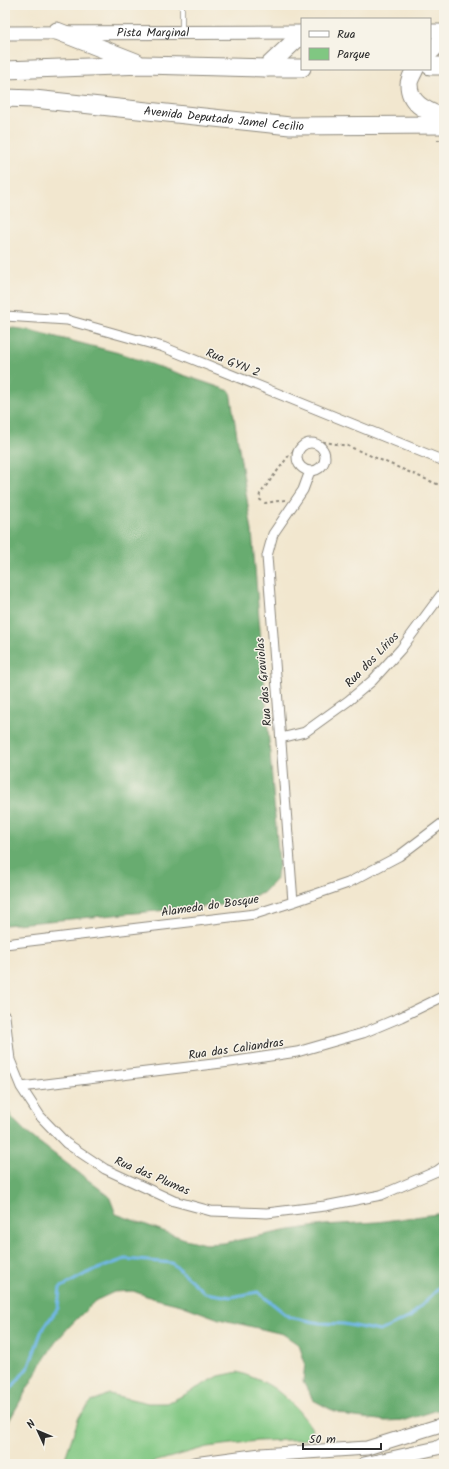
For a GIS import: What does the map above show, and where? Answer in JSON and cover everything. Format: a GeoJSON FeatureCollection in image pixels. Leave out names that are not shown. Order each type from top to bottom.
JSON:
{"type":"FeatureCollection","features":[{"type":"Feature","properties":{"kind":"highway"},"geometry":{"type":"LineString","coordinates":[[58,31],[144,65]]}},
{"type":"Feature","properties":{"kind":"highway"},"geometry":{"type":"LineString","coordinates":[[266,68],[301,34]]}},
{"type":"Feature","properties":{"kind":"highway"},"geometry":{"type":"LineString","coordinates":[[431,51],[444,38]]}},
{"type":"Feature","properties":{"kind":"highway"},"geometry":{"type":"LineString","coordinates":[[5,70],[144,65],[301,68]]}},
{"type":"Feature","properties":{"kind":"highway"},"geometry":{"type":"LineString","coordinates":[[431,66],[444,66]]}},
{"type":"Feature","properties":{"kind":"highway"},"geometry":{"type":"LineString","coordinates":[[415,70],[409,83],[411,96],[416,103],[426,110],[444,118]]}},
{"type":"Feature","properties":{"kind":"highway","name":"Avenida Deputado Jamel Cecilio"},"geometry":{"type":"LineString","coordinates":[[5,98],[34,99],[290,126],[444,125]]}},
{"type":"Feature","properties":{"kind":"street","name":"Pista Marginal"},"geometry":{"type":"LineString","coordinates":[[5,32],[182,31],[301,33]]}},
{"type":"Feature","properties":{"kind":"street"},"geometry":{"type":"LineString","coordinates":[[431,31],[444,31]]}},
{"type":"Feature","properties":{"kind":"street","name":"Rua GYN 2"},"geometry":{"type":"LineString","coordinates":[[5,316],[67,320],[164,347],[444,461]]}},
{"type":"Feature","properties":{"kind":"street","name":"Rua das Graviolas"},"geometry":{"type":"LineString","coordinates":[[293,902],[266,556],[273,534],[303,490],[310,471]]}},
{"type":"Feature","properties":{"kind":"street","name":"Rua dos Lírios"},"geometry":{"type":"LineString","coordinates":[[281,738],[305,732],[348,701],[372,681],[401,649],[444,590]]}},
{"type":"Feature","properties":{"kind":"street","name":"Alameda do Bosque"},"geometry":{"type":"LineString","coordinates":[[5,944],[255,914],[348,883],[399,856],[444,822]]}},
{"type":"Feature","properties":{"kind":"street","name":"Rua das Caliandras"},"geometry":{"type":"LineString","coordinates":[[21,1087],[230,1062],[297,1052],[363,1033],[401,1017],[444,996]]}},
{"type":"Feature","properties":{"kind":"street","name":"Rua das Plumas"},"geometry":{"type":"LineString","coordinates":[[5,1016],[10,1060],[21,1087],[40,1116],[66,1143],[104,1169],[174,1201],[211,1211],[267,1213],[325,1206],[381,1195],[444,1166]]}},
{"type":"Feature","properties":{"kind":"street"},"geometry":{"type":"LineString","coordinates":[[194,1464],[261,1454],[367,1448],[444,1424]]}},
{"type":"Feature","properties":{"kind":"street"},"geometry":{"type":"LineString","coordinates":[[364,1464],[437,1448],[444,1444]]}},
{"type":"Feature","properties":{"kind":"lane"},"geometry":{"type":"LineString","coordinates":[[182,5],[182,31]]}},
{"type":"Feature","properties":{"kind":"path"},"geometry":{"type":"LineString","coordinates":[[298,497],[265,503],[259,499],[260,494],[290,454],[304,442],[318,440],[348,446],[444,486]]}},
{"type":"Feature","properties":{"kind":"green space"},"geometry":{"type":"Polygon","coordinates":[[[5,327],[29,330],[119,353],[230,391],[252,531],[279,865],[276,879],[263,893],[222,905],[5,925],[5,327]]]}},
{"type":"Feature","properties":{"kind":"green space"},"geometry":{"type":"Polygon","coordinates":[[[5,1106],[13,1119],[27,1133],[109,1196],[116,1214],[185,1239],[205,1244],[224,1243],[324,1225],[377,1222],[444,1213],[444,1408],[406,1420],[386,1421],[348,1416],[313,1400],[303,1382],[305,1363],[299,1345],[283,1334],[219,1319],[181,1305],[152,1298],[133,1291],[114,1292],[95,1301],[68,1328],[55,1343],[43,1361],[5,1428],[5,1106]]]}},
{"type":"Feature","properties":{"kind":"green space"},"geometry":{"type":"Polygon","coordinates":[[[238,1372],[257,1379],[281,1394],[304,1418],[318,1439],[257,1441],[207,1447],[147,1464],[63,1464],[79,1417],[91,1402],[109,1394],[148,1403],[167,1403],[219,1376],[238,1372]]]}},
{"type":"Feature","properties":{"kind":"waterway"},"geometry":{"type":"LineString","coordinates":[[5,1396],[29,1366],[42,1330],[58,1308],[60,1288],[87,1273],[125,1259],[172,1263],[205,1293],[231,1297],[258,1292],[289,1317],[320,1323],[344,1324],[380,1331],[410,1317],[444,1283]]}}]}
